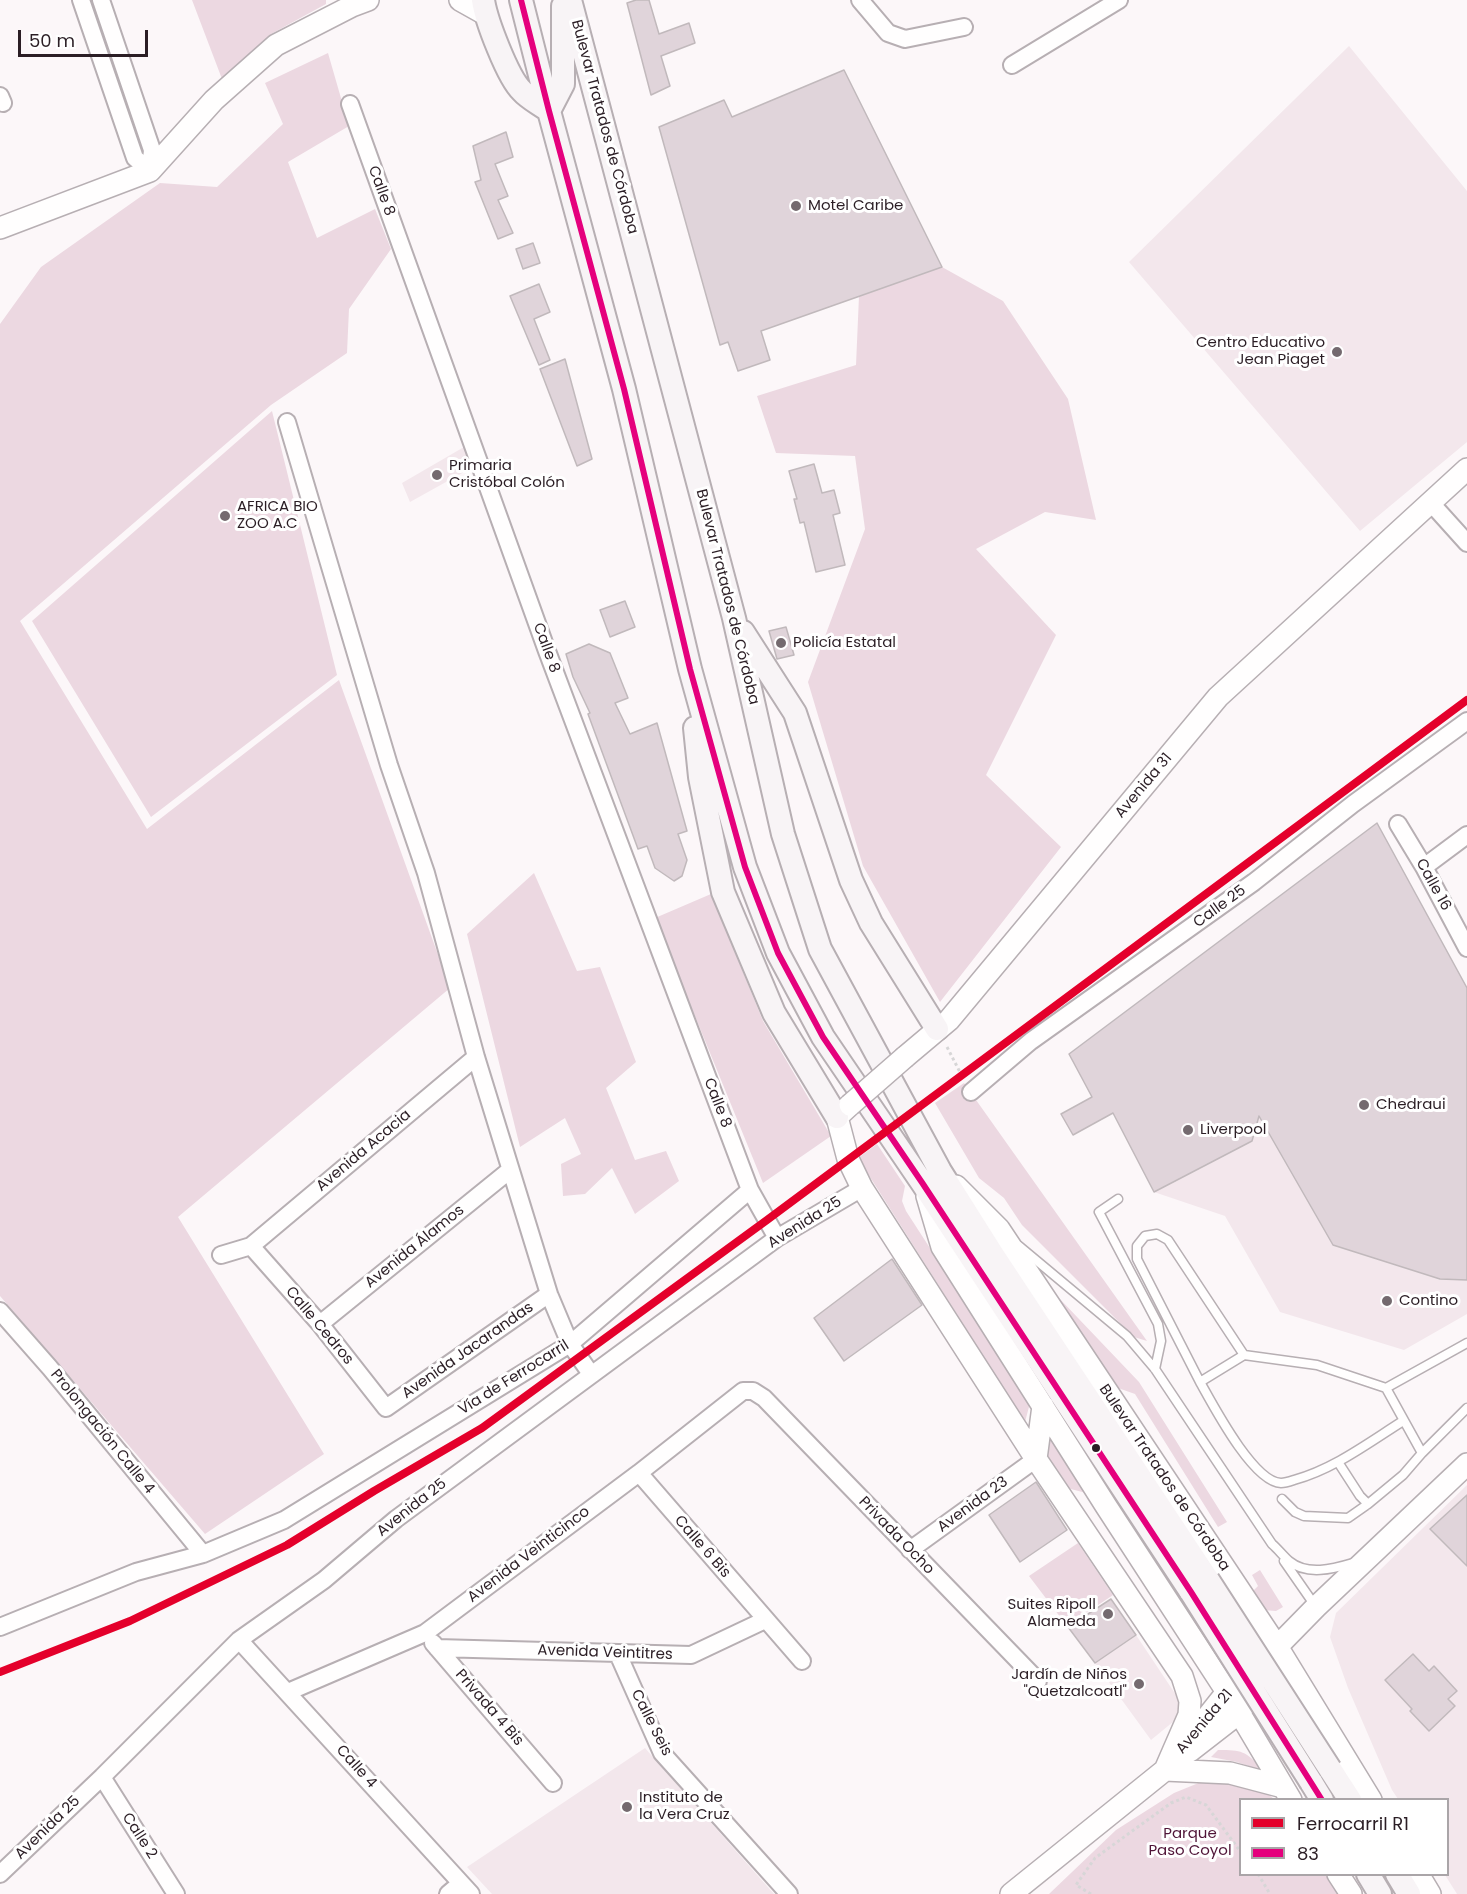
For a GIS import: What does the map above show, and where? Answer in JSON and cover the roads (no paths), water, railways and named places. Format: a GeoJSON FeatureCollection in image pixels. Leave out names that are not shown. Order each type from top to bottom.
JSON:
{"type":"FeatureCollection","features":[{"type":"Feature","properties":{"kind":"main road","name":"Bulevar Tratados de Córdoba"},"geometry":{"type":"LineString","coordinates":[[521,0],[624,389],[690,669],[745,867],[778,953],[823,1037],[932,1177],[1200,1586],[1349,1798]]}},
{"type":"Feature","properties":{"kind":"main road"},"geometry":{"type":"LineString","coordinates":[[484,7],[504,60],[520,90],[549,111],[563,84],[563,0]]}},
{"type":"Feature","properties":{"kind":"main road","name":"Bulevar Tratados de Córdoba"},"geometry":{"type":"LineString","coordinates":[[570,0],[734,618],[783,834],[820,950],[932,1177]]}},
{"type":"Feature","properties":{"kind":"main road"},"geometry":{"type":"LineString","coordinates":[[734,618],[795,713],[851,880],[871,923],[937,1029]]}},
{"type":"Feature","properties":{"kind":"main road"},"geometry":{"type":"LineString","coordinates":[[690,669],[700,777],[723,892],[774,1013],[844,1111]]}},
{"type":"Feature","properties":{"kind":"main road","name":"Bulevar Tratados de Córdoba"},"geometry":{"type":"LineString","coordinates":[[1200,1586],[1317,1791]]}},
{"type":"Feature","properties":{"kind":"main road"},"geometry":{"type":"LineString","coordinates":[[1369,1876],[1380,1894]]}},
{"type":"Feature","properties":{"kind":"main road"},"geometry":{"type":"LineString","coordinates":[[1398,1876],[1409,1894]]}},
{"type":"Feature","properties":{"kind":"street"},"geometry":{"type":"LineString","coordinates":[[81,0],[135,158],[150,171]]}},
{"type":"Feature","properties":{"kind":"street"},"geometry":{"type":"LineString","coordinates":[[101,0],[152,150],[150,171]]}},
{"type":"Feature","properties":{"kind":"street"},"geometry":{"type":"LineString","coordinates":[[0,228],[150,171],[214,99],[276,45],[351,6],[368,0]]}},
{"type":"Feature","properties":{"kind":"street"},"geometry":{"type":"LineString","coordinates":[[460,0],[484,7]]}},
{"type":"Feature","properties":{"kind":"street"},"geometry":{"type":"LineString","coordinates":[[860,0],[888,33],[905,39],[964,27]]}},
{"type":"Feature","properties":{"kind":"street"},"geometry":{"type":"LineString","coordinates":[[1012,65],[1119,0]]}},
{"type":"Feature","properties":{"kind":"street","name":"Calle 8"},"geometry":{"type":"LineString","coordinates":[[350,104],[547,651],[750,1190]]}},
{"type":"Feature","properties":{"kind":"street"},"geometry":{"type":"LineString","coordinates":[[287,422],[389,765],[426,873],[476,1057],[549,1294],[570,1344],[591,1374]]}},
{"type":"Feature","properties":{"kind":"street","name":"Avenida 31"},"geometry":{"type":"LineString","coordinates":[[844,1111],[949,1020],[1218,697],[1467,469]]}},
{"type":"Feature","properties":{"kind":"street"},"geometry":{"type":"LineString","coordinates":[[1431,503],[1467,543]]}},
{"type":"Feature","properties":{"kind":"street","name":"Calle 25"},"geometry":{"type":"LineString","coordinates":[[971,1092],[1031,1041],[1254,882],[1353,804],[1467,721]]}},
{"type":"Feature","properties":{"kind":"street","name":"Calle 16"},"geometry":{"type":"LineString","coordinates":[[1398,824],[1424,867],[1467,948]]}},
{"type":"Feature","properties":{"kind":"street"},"geometry":{"type":"LineString","coordinates":[[1424,867],[1467,835]]}},
{"type":"Feature","properties":{"kind":"street","name":"Avenida Acacia"},"geometry":{"type":"LineString","coordinates":[[251,1246],[476,1057]]}},
{"type":"Feature","properties":{"kind":"street"},"geometry":{"type":"LineString","coordinates":[[844,1111],[848,1159],[862,1188],[1036,1459],[1182,1676],[1190,1701],[1189,1715],[1165,1770]]}},
{"type":"Feature","properties":{"kind":"street","name":"Avenida Álamos"},"geometry":{"type":"LineString","coordinates":[[320,1324],[510,1170]]}},
{"type":"Feature","properties":{"kind":"street","name":"Bulevar Tratados de Córdoba"},"geometry":{"type":"LineString","coordinates":[[932,1177],[999,1229],[1278,1648],[1370,1798]]}},
{"type":"Feature","properties":{"kind":"street","name":"Bulevar Tratados de Córdoba"},"geometry":{"type":"LineString","coordinates":[[932,1177],[942,1247],[1227,1692],[1287,1793]]}},
{"type":"Feature","properties":{"kind":"street","name":"Avenida 25"},"geometry":{"type":"LineString","coordinates":[[0,1874],[102,1777],[239,1640],[324,1580],[396,1519],[777,1238],[862,1188]]}},
{"type":"Feature","properties":{"kind":"street"},"geometry":{"type":"LineString","coordinates":[[750,1190],[777,1238]]}},
{"type":"Feature","properties":{"kind":"street","name":"Vía de Ferrocarril"},"geometry":{"type":"LineString","coordinates":[[0,1627],[136,1572],[203,1554],[284,1520],[570,1344],[750,1190]]}},
{"type":"Feature","properties":{"kind":"street"},"geometry":{"type":"LineString","coordinates":[[221,1255],[251,1246]]}},
{"type":"Feature","properties":{"kind":"street","name":"Calle Cedros"},"geometry":{"type":"LineString","coordinates":[[251,1246],[320,1324],[386,1408]]}},
{"type":"Feature","properties":{"kind":"street","name":"Avenida Jacarandas"},"geometry":{"type":"LineString","coordinates":[[386,1408],[549,1294]]}},
{"type":"Feature","properties":{"kind":"street","name":"Prolongación Calle 4"},"geometry":{"type":"LineString","coordinates":[[0,1311],[50,1368],[203,1554]]}},
{"type":"Feature","properties":{"kind":"street","name":"Avenida Veinticinco"},"geometry":{"type":"LineString","coordinates":[[288,1692],[425,1633],[639,1473],[743,1391],[753,1391]]}},
{"type":"Feature","properties":{"kind":"street","name":"Privada Ocho"},"geometry":{"type":"LineString","coordinates":[[753,1391],[764,1398],[1038,1681]]}},
{"type":"Feature","properties":{"kind":"street"},"geometry":{"type":"LineString","coordinates":[[1036,1459],[1043,1406]]}},
{"type":"Feature","properties":{"kind":"street","name":"Avenida 23"},"geometry":{"type":"LineString","coordinates":[[910,1550],[1036,1459]]}},
{"type":"Feature","properties":{"kind":"street","name":"Avenida 21"},"geometry":{"type":"LineString","coordinates":[[1011,1894],[1165,1770],[1227,1692],[1278,1648],[1316,1607],[1467,1464]]}},
{"type":"Feature","properties":{"kind":"street","name":"Calle 6 Bis"},"geometry":{"type":"LineString","coordinates":[[639,1473],[802,1661]]}},
{"type":"Feature","properties":{"kind":"street"},"geometry":{"type":"LineString","coordinates":[[1068,1506],[1106,1506]]}},
{"type":"Feature","properties":{"kind":"street","name":"Avenida Veintitres"},"geometry":{"type":"LineString","coordinates":[[436,1648],[691,1655],[765,1620]]}},
{"type":"Feature","properties":{"kind":"street","name":"Privada 4 Bis"},"geometry":{"type":"LineString","coordinates":[[425,1633],[553,1783]]}},
{"type":"Feature","properties":{"kind":"street","name":"Calle 4"},"geometry":{"type":"LineString","coordinates":[[239,1640],[466,1888]]}},
{"type":"Feature","properties":{"kind":"street"},"geometry":{"type":"LineString","coordinates":[[1165,1770],[1239,1713],[1278,1648]]}},
{"type":"Feature","properties":{"kind":"street","name":"Calle Seis"},"geometry":{"type":"LineString","coordinates":[[618,1654],[662,1753],[789,1894]]}},
{"type":"Feature","properties":{"kind":"street"},"geometry":{"type":"LineString","coordinates":[[1165,1770],[1230,1773],[1287,1793]]}},
{"type":"Feature","properties":{"kind":"street","name":"Calle 2"},"geometry":{"type":"LineString","coordinates":[[102,1777],[176,1894]]}},
{"type":"Feature","properties":{"kind":"street"},"geometry":{"type":"LineString","coordinates":[[1339,1876],[1351,1894]]}},
{"type":"Feature","properties":{"kind":"street"},"geometry":{"type":"LineString","coordinates":[[1419,1876],[1430,1894]]}},
{"type":"Feature","properties":{"kind":"street"},"geometry":{"type":"LineString","coordinates":[[448,1894],[466,1888]]}},
{"type":"Feature","properties":{"kind":"lane"},"geometry":{"type":"LineString","coordinates":[[1118,1199],[1099,1212],[1158,1324],[1161,1341],[1155,1369]]}},
{"type":"Feature","properties":{"kind":"lane"},"geometry":{"type":"LineString","coordinates":[[999,1229],[1127,1336],[1155,1369],[1316,1607]]}},
{"type":"Feature","properties":{"kind":"lane"},"geometry":{"type":"LineString","coordinates":[[1244,1355],[1168,1240],[1157,1234],[1145,1236],[1137,1246],[1137,1259],[1221,1420],[1246,1456],[1268,1478],[1281,1483],[1308,1476],[1338,1462],[1403,1420]]}},
{"type":"Feature","properties":{"kind":"lane"},"geometry":{"type":"LineString","coordinates":[[1386,1388],[1467,1343]]}},
{"type":"Feature","properties":{"kind":"lane"},"geometry":{"type":"LineString","coordinates":[[1200,1382],[1244,1355],[1317,1365],[1386,1388],[1422,1453]]}},
{"type":"Feature","properties":{"kind":"lane"},"geometry":{"type":"LineString","coordinates":[[1282,1499],[1295,1512],[1304,1516],[1348,1518],[1403,1475],[1467,1408]]}},
{"type":"Feature","properties":{"kind":"lane"},"geometry":{"type":"LineString","coordinates":[[1338,1462],[1359,1496],[1368,1504]]}},
{"type":"Feature","properties":{"kind":"lane"},"geometry":{"type":"LineString","coordinates":[[1272,1544],[1291,1563],[1312,1569],[1329,1570],[1368,1558]]}},
{"type":"Feature","properties":{"kind":"rail line","name":"R1"},"geometry":{"type":"LineString","coordinates":[[0,1672],[130,1621],[287,1545],[482,1428],[767,1220],[1467,700]]}},
{"type":"Feature","properties":{"kind":"place","name":"Motel Caribe"},"geometry":{"type":"Point","coordinates":[796,206]}},
{"type":"Feature","properties":{"kind":"place","name":"Centro Educativo Jean Piaget"},"geometry":{"type":"Point","coordinates":[1337,352]}},
{"type":"Feature","properties":{"kind":"place","name":"Primaria Cristóbal Colón"},"geometry":{"type":"Point","coordinates":[437,475]}},
{"type":"Feature","properties":{"kind":"place","name":"AFRICA BIO ZOO A.C"},"geometry":{"type":"Point","coordinates":[225,516]}},
{"type":"Feature","properties":{"kind":"place","name":"Policía Estatal"},"geometry":{"type":"Point","coordinates":[781,643]}},
{"type":"Feature","properties":{"kind":"place","name":"Chedraui"},"geometry":{"type":"Point","coordinates":[1364,1105]}},
{"type":"Feature","properties":{"kind":"place","name":"Liverpool"},"geometry":{"type":"Point","coordinates":[1188,1130]}},
{"type":"Feature","properties":{"kind":"place","name":"Contino"},"geometry":{"type":"Point","coordinates":[1387,1301]}},
{"type":"Feature","properties":{"kind":"place","name":"Suites Ripoll Alameda"},"geometry":{"type":"Point","coordinates":[1108,1614]}},
{"type":"Feature","properties":{"kind":"place","name":"Jardín de Niños \"Quetzalcoatl\""},"geometry":{"type":"Point","coordinates":[1139,1684]}},
{"type":"Feature","properties":{"kind":"place","name":"Instituto de la Vera Cruz"},"geometry":{"type":"Point","coordinates":[627,1807]}},
{"type":"Feature","properties":{"kind":"park label","name":"Parque Paso Coyol"},"geometry":{"type":"Point","coordinates":[1190,1842]}}]}
